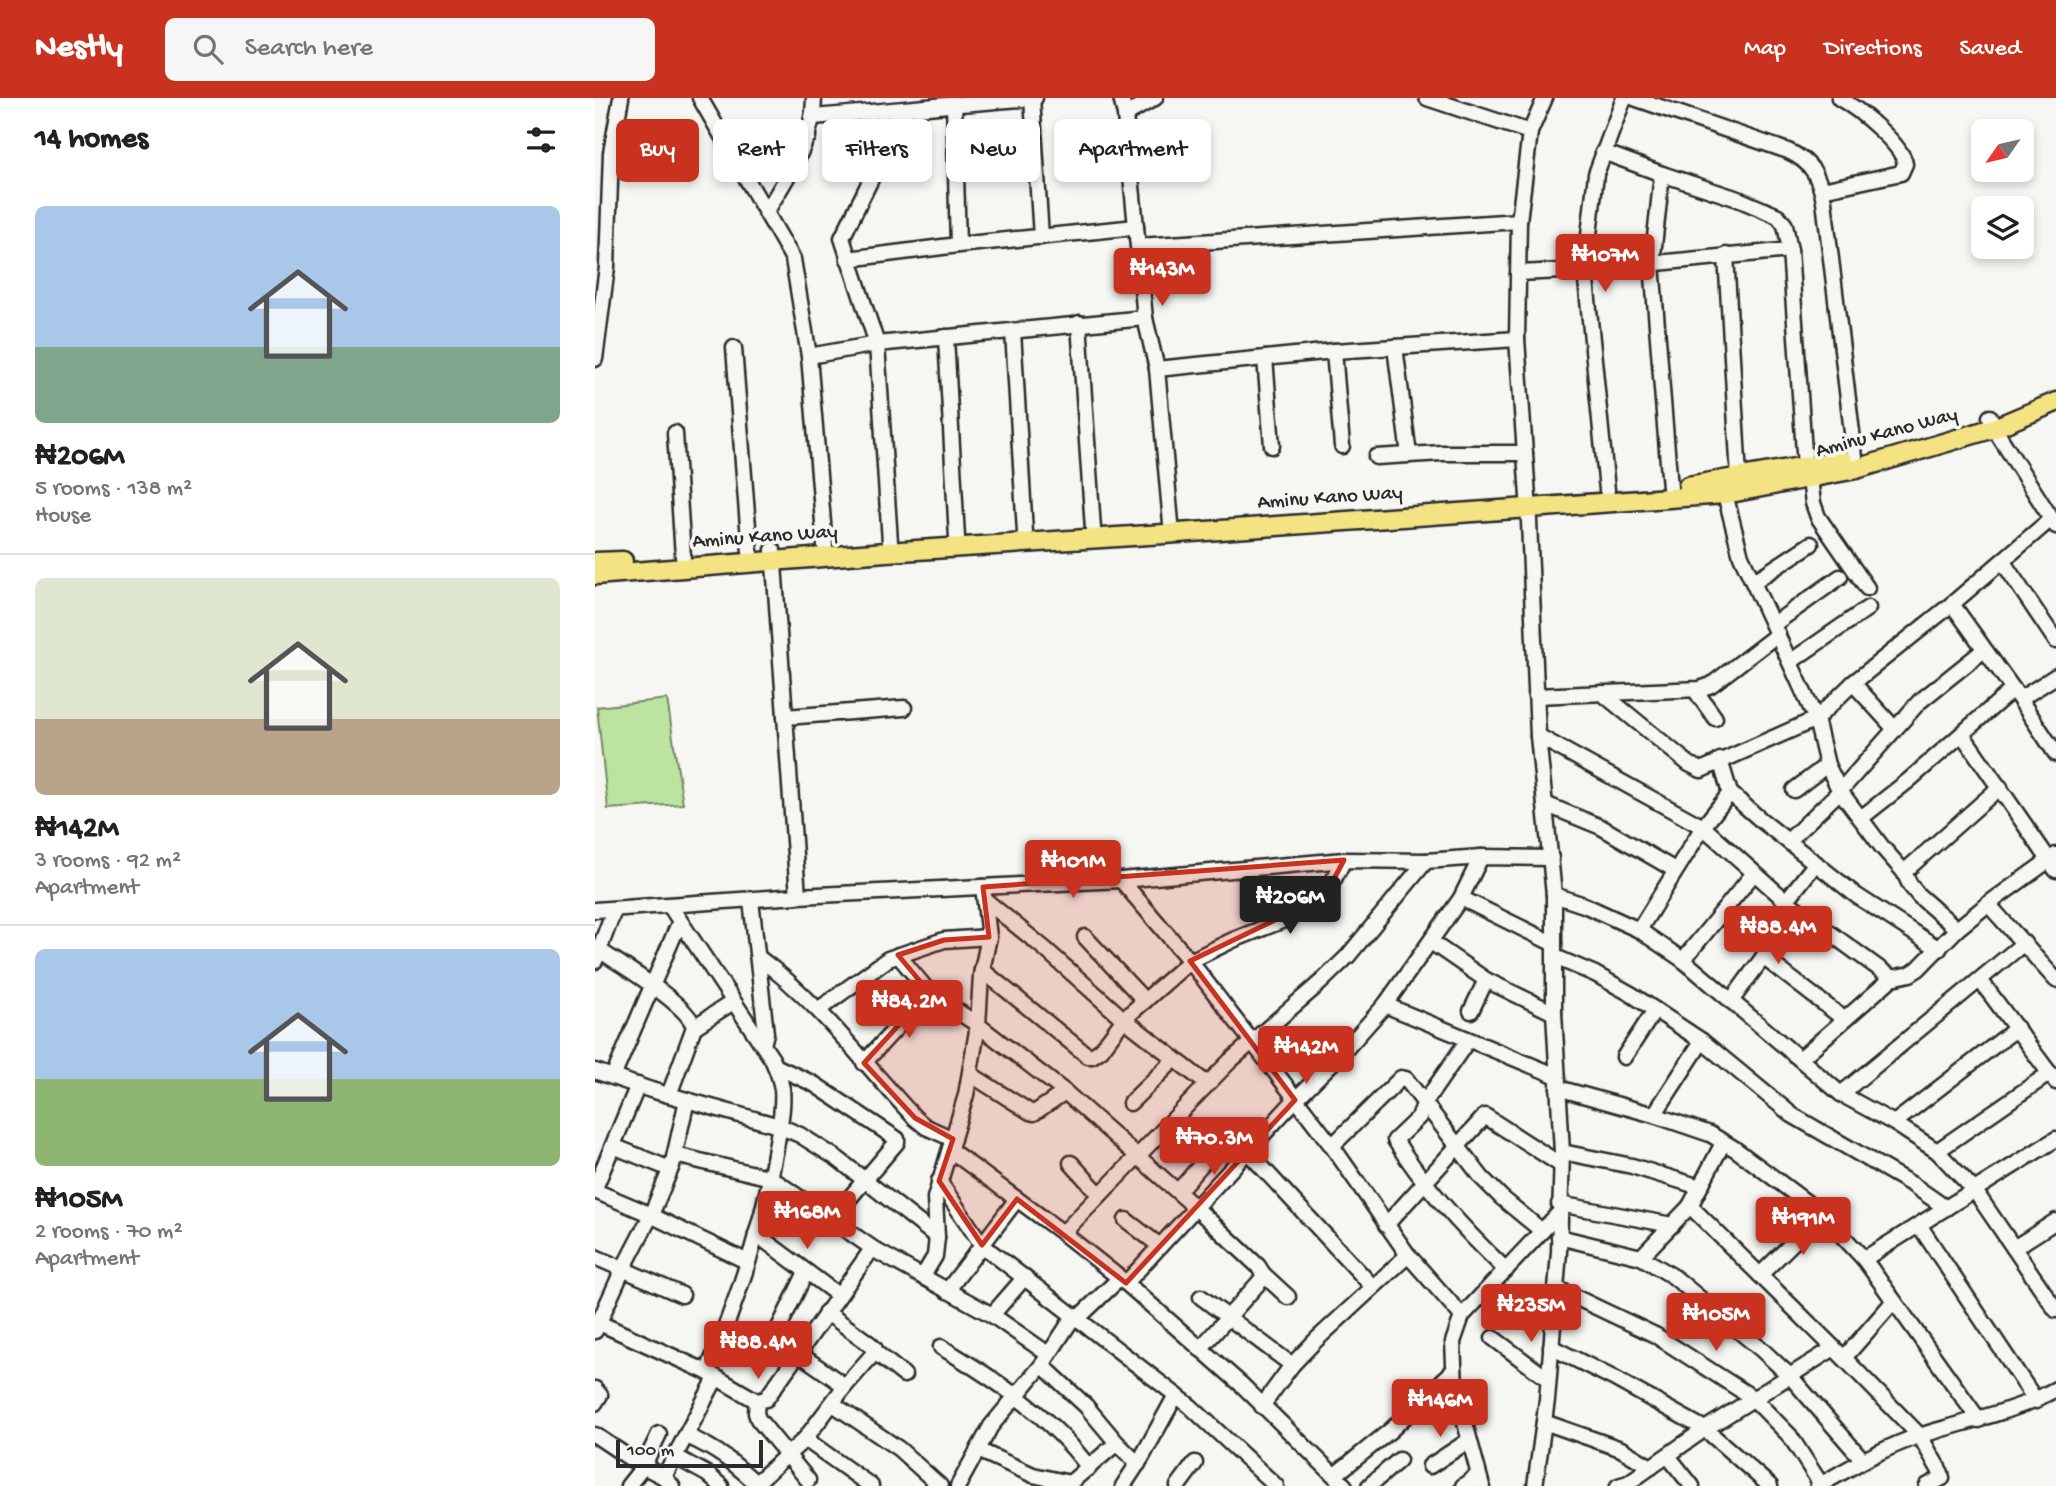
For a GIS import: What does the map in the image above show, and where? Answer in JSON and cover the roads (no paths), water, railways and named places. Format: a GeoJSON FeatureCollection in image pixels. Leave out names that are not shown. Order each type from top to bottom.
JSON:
{"type":"FeatureCollection","features":[{"type":"Feature","properties":{"kind":"main road","name":"Aminu Kano Way"},"geometry":{"type":"LineString","coordinates":[[595,562],[750,552],[773,556],[825,546],[1316,512],[1725,494],[1992,422],[2056,391]]}},
{"type":"Feature","properties":{"kind":"main road","name":"Aminu Kano Way"},"geometry":{"type":"LineString","coordinates":[[595,575],[773,556],[886,552],[1139,536],[1528,502],[1607,490],[1670,488],[1739,478],[1856,469],[2056,402]]}},
{"type":"Feature","properties":{"kind":"street"},"geometry":{"type":"LineString","coordinates":[[595,359],[607,267],[611,153],[621,98]]}},
{"type":"Feature","properties":{"kind":"street"},"geometry":{"type":"LineString","coordinates":[[700,98],[713,120]]}},
{"type":"Feature","properties":{"kind":"street"},"geometry":{"type":"LineString","coordinates":[[808,137],[814,117],[814,98]]}},
{"type":"Feature","properties":{"kind":"street"},"geometry":{"type":"LineString","coordinates":[[814,117],[1033,98],[1041,237]]}},
{"type":"Feature","properties":{"kind":"street"},"geometry":{"type":"LineString","coordinates":[[1121,98],[1125,115],[1145,318],[1157,369],[1171,523]]}},
{"type":"Feature","properties":{"kind":"street"},"geometry":{"type":"LineString","coordinates":[[1125,115],[1155,98]]}},
{"type":"Feature","properties":{"kind":"street"},"geometry":{"type":"LineString","coordinates":[[1427,98],[1531,132]]}},
{"type":"Feature","properties":{"kind":"street"},"geometry":{"type":"LineString","coordinates":[[1535,1486],[1544,1422],[1556,1288],[1561,1159],[1554,1013],[1554,895],[1538,736],[1528,502],[1517,340],[1519,220],[1531,132],[1545,98]]}},
{"type":"Feature","properties":{"kind":"street"},"geometry":{"type":"LineString","coordinates":[[1607,490],[1585,270],[1596,174],[1624,98]]}},
{"type":"Feature","properties":{"kind":"street"},"geometry":{"type":"LineString","coordinates":[[1634,98],[1795,154],[1810,165],[1822,190],[1855,457]]}},
{"type":"Feature","properties":{"kind":"street"},"geometry":{"type":"LineString","coordinates":[[1822,190],[1901,173],[1905,164],[1902,153],[1878,128],[1839,98]]}},
{"type":"Feature","properties":{"kind":"street"},"geometry":{"type":"LineString","coordinates":[[954,103],[958,245]]}},
{"type":"Feature","properties":{"kind":"street"},"geometry":{"type":"LineString","coordinates":[[891,542],[877,344],[842,238],[905,110]]}},
{"type":"Feature","properties":{"kind":"street"},"geometry":{"type":"LineString","coordinates":[[1603,152],[1738,199],[1778,216],[1785,225],[1790,250],[1808,473],[1813,503],[1818,517],[1867,588]]}},
{"type":"Feature","properties":{"kind":"street"},"geometry":{"type":"LineString","coordinates":[[1663,174],[1652,264],[1670,488]]}},
{"type":"Feature","properties":{"kind":"street"},"geometry":{"type":"LineString","coordinates":[[748,182],[793,259],[809,356],[825,546]]}},
{"type":"Feature","properties":{"kind":"street"},"geometry":{"type":"LineString","coordinates":[[766,214],[783,182]]}},
{"type":"Feature","properties":{"kind":"street"},"geometry":{"type":"LineString","coordinates":[[1139,246],[1519,220]]}},
{"type":"Feature","properties":{"kind":"street"},"geometry":{"type":"LineString","coordinates":[[848,259],[1136,227]]}},
{"type":"Feature","properties":{"kind":"street"},"geometry":{"type":"LineString","coordinates":[[1518,273],[1585,270],[1790,250]]}},
{"type":"Feature","properties":{"kind":"street"},"geometry":{"type":"LineString","coordinates":[[1725,255],[1739,478]]}},
{"type":"Feature","properties":{"kind":"street"},"geometry":{"type":"LineString","coordinates":[[809,356],[877,344],[1145,318]]}},
{"type":"Feature","properties":{"kind":"street"},"geometry":{"type":"LineString","coordinates":[[1079,323],[1093,529]]}},
{"type":"Feature","properties":{"kind":"street"},"geometry":{"type":"LineString","coordinates":[[1013,331],[1025,533]]}},
{"type":"Feature","properties":{"kind":"street"},"geometry":{"type":"LineString","coordinates":[[946,337],[957,538]]}},
{"type":"Feature","properties":{"kind":"street"},"geometry":{"type":"LineString","coordinates":[[1157,369],[1334,351],[1517,340]]}},
{"type":"Feature","properties":{"kind":"street"},"geometry":{"type":"LineString","coordinates":[[1395,347],[1409,455]]}},
{"type":"Feature","properties":{"kind":"street"},"geometry":{"type":"LineString","coordinates":[[733,348],[750,552]]}},
{"type":"Feature","properties":{"kind":"street"},"geometry":{"type":"LineString","coordinates":[[1334,351],[1342,446]]}},
{"type":"Feature","properties":{"kind":"street"},"geometry":{"type":"LineString","coordinates":[[1265,358],[1272,446]]}},
{"type":"Feature","properties":{"kind":"street"},"geometry":{"type":"LineString","coordinates":[[1602,693],[1695,768],[1701,770],[1816,719],[1853,683],[2054,523],[1992,422]]}},
{"type":"Feature","properties":{"kind":"street"},"geometry":{"type":"LineString","coordinates":[[675,433],[683,556]]}},
{"type":"Feature","properties":{"kind":"street"},"geometry":{"type":"LineString","coordinates":[[1376,457],[1525,453]]}},
{"type":"Feature","properties":{"kind":"street"},"geometry":{"type":"LineString","coordinates":[[1725,494],[1741,556],[1816,719],[1827,765],[1840,791],[1904,872],[1910,885],[1928,905],[1958,929]]}},
{"type":"Feature","properties":{"kind":"street"},"geometry":{"type":"LineString","coordinates":[[1753,582],[1811,544]]}},
{"type":"Feature","properties":{"kind":"street"},"geometry":{"type":"LineString","coordinates":[[773,556],[798,896]]}},
{"type":"Feature","properties":{"kind":"street"},"geometry":{"type":"LineString","coordinates":[[2003,562],[2056,641]]}},
{"type":"Feature","properties":{"kind":"street"},"geometry":{"type":"LineString","coordinates":[[1536,696],[1695,690],[1711,685],[1840,577]]}},
{"type":"Feature","properties":{"kind":"street"},"geometry":{"type":"LineString","coordinates":[[1952,604],[2056,754]]}},
{"type":"Feature","properties":{"kind":"street"},"geometry":{"type":"LineString","coordinates":[[1790,663],[1868,608]]}},
{"type":"Feature","properties":{"kind":"street"},"geometry":{"type":"LineString","coordinates":[[1789,840],[1840,791],[1919,702],[1984,650]]}},
{"type":"Feature","properties":{"kind":"street"},"geometry":{"type":"LineString","coordinates":[[1861,818],[1962,734],[2016,694],[2056,676]]}},
{"type":"Feature","properties":{"kind":"street"},"geometry":{"type":"LineString","coordinates":[[1853,683],[1894,728]]}},
{"type":"Feature","properties":{"kind":"street"},"geometry":{"type":"LineString","coordinates":[[1695,690],[1715,718]]}},
{"type":"Feature","properties":{"kind":"street"},"geometry":{"type":"LineString","coordinates":[[785,717],[904,708]]}},
{"type":"Feature","properties":{"kind":"street"},"geometry":{"type":"LineString","coordinates":[[1801,1058],[1892,978],[1910,974],[1988,904],[2054,862],[1962,734]]}},
{"type":"Feature","properties":{"kind":"street"},"geometry":{"type":"LineString","coordinates":[[1538,736],[1703,827],[1786,901],[1892,978]]}},
{"type":"Feature","properties":{"kind":"street"},"geometry":{"type":"LineString","coordinates":[[1720,760],[1730,793],[1761,820],[1857,896],[1939,949]]}},
{"type":"Feature","properties":{"kind":"street"},"geometry":{"type":"LineString","coordinates":[[1794,790],[1827,765]]}},
{"type":"Feature","properties":{"kind":"street"},"geometry":{"type":"LineString","coordinates":[[1904,872],[2000,787]]}},
{"type":"Feature","properties":{"kind":"street"},"geometry":{"type":"LineString","coordinates":[[1639,930],[1703,827],[1730,793]]}},
{"type":"Feature","properties":{"kind":"street"},"geometry":{"type":"LineString","coordinates":[[1545,804],[1601,828],[1675,870]]}},
{"type":"Feature","properties":{"kind":"street"},"geometry":{"type":"LineString","coordinates":[[958,1486],[991,1426],[1045,1360],[1075,1318],[1123,1281],[1160,1246],[1295,1100],[1345,1051],[1385,1005],[1461,898],[1481,857]]}},
{"type":"Feature","properties":{"kind":"street"},"geometry":{"type":"LineString","coordinates":[[595,911],[798,896],[984,894],[1344,860],[1551,858]]}},
{"type":"Feature","properties":{"kind":"street"},"geometry":{"type":"LineString","coordinates":[[982,970],[1088,1056],[1092,1056],[1101,1050],[1124,1019],[1190,961],[1284,920],[1325,896],[1344,860]]}},
{"type":"Feature","properties":{"kind":"street"},"geometry":{"type":"LineString","coordinates":[[1063,1233],[1207,1084],[1348,956],[1426,861]]}},
{"type":"Feature","properties":{"kind":"street"},"geometry":{"type":"LineString","coordinates":[[1786,901],[1816,863]]}},
{"type":"Feature","properties":{"kind":"street"},"geometry":{"type":"LineString","coordinates":[[1683,960],[1754,873]]}},
{"type":"Feature","properties":{"kind":"street"},"geometry":{"type":"LineString","coordinates":[[1121,880],[1190,961],[1332,1146],[1408,1255],[1462,1316]]}},
{"type":"Feature","properties":{"kind":"street"},"geometry":{"type":"LineString","coordinates":[[923,1276],[935,1256],[937,1237],[934,1203],[966,1095],[978,1025],[982,970],[989,937],[984,894]]}},
{"type":"Feature","properties":{"kind":"street"},"geometry":{"type":"LineString","coordinates":[[984,894],[1124,1019],[1207,1084]]}},
{"type":"Feature","properties":{"kind":"street"},"geometry":{"type":"LineString","coordinates":[[1554,895],[1584,905],[1639,930],[1683,960],[1841,1094],[1894,1123],[1937,1151],[1975,1191],[2056,1310]]}},
{"type":"Feature","properties":{"kind":"street"},"geometry":{"type":"LineString","coordinates":[[1461,898],[1616,984],[1702,1041],[1792,1115],[1913,1185],[1946,1208]]}},
{"type":"Feature","properties":{"kind":"street"},"geometry":{"type":"LineString","coordinates":[[751,900],[767,1034],[763,1045]]}},
{"type":"Feature","properties":{"kind":"street"},"geometry":{"type":"LineString","coordinates":[[1988,904],[2056,980]]}},
{"type":"Feature","properties":{"kind":"street"},"geometry":{"type":"LineString","coordinates":[[595,1435],[668,1482],[675,1457],[687,1436],[712,1375],[736,1303],[768,1193],[779,1126],[782,1091],[775,1066],[670,905]]}},
{"type":"Feature","properties":{"kind":"street"},"geometry":{"type":"LineString","coordinates":[[614,910],[597,956],[652,986],[692,1020],[694,1027],[669,1095]]}},
{"type":"Feature","properties":{"kind":"street"},"geometry":{"type":"LineString","coordinates":[[1731,1001],[1798,910]]}},
{"type":"Feature","properties":{"kind":"street"},"geometry":{"type":"LineString","coordinates":[[614,1077],[680,920]]}},
{"type":"Feature","properties":{"kind":"street"},"geometry":{"type":"LineString","coordinates":[[818,1010],[880,963],[898,955],[944,940],[989,937]]}},
{"type":"Feature","properties":{"kind":"street"},"geometry":{"type":"LineString","coordinates":[[1085,937],[1145,1001]]}},
{"type":"Feature","properties":{"kind":"street"},"geometry":{"type":"LineString","coordinates":[[1431,942],[1486,980],[1554,1013]]}},
{"type":"Feature","properties":{"kind":"street"},"geometry":{"type":"LineString","coordinates":[[1841,1094],[2024,943]]}},
{"type":"Feature","properties":{"kind":"street"},"geometry":{"type":"LineString","coordinates":[[898,955],[929,992],[978,1025],[1065,1092],[1178,1191],[1287,1297]]}},
{"type":"Feature","properties":{"kind":"street"},"geometry":{"type":"LineString","coordinates":[[1763,957],[1844,1019]]}},
{"type":"Feature","properties":{"kind":"street"},"geometry":{"type":"LineString","coordinates":[[759,958],[793,985],[818,1010],[915,1118],[1123,1281],[1201,1349],[1340,1480],[1453,1371]]}},
{"type":"Feature","properties":{"kind":"street"},"geometry":{"type":"LineString","coordinates":[[1471,1011],[1486,980]]}},
{"type":"Feature","properties":{"kind":"street"},"geometry":{"type":"LineString","coordinates":[[1937,1151],[2053,1077],[1980,981]]}},
{"type":"Feature","properties":{"kind":"street"},"geometry":{"type":"LineString","coordinates":[[864,1063],[929,992]]}},
{"type":"Feature","properties":{"kind":"street"},"geometry":{"type":"LineString","coordinates":[[694,1027],[733,1002]]}},
{"type":"Feature","properties":{"kind":"street"},"geometry":{"type":"LineString","coordinates":[[1385,1005],[1558,1082],[1710,1134],[1724,1143],[1822,1214],[1864,1259],[1979,1420]]}},
{"type":"Feature","properties":{"kind":"street"},"geometry":{"type":"LineString","coordinates":[[1624,1057],[1655,1010]]}},
{"type":"Feature","properties":{"kind":"street"},"geometry":{"type":"LineString","coordinates":[[1894,1123],[2017,1028]]}},
{"type":"Feature","properties":{"kind":"street"},"geometry":{"type":"LineString","coordinates":[[1468,1040],[1425,1102],[1419,1116],[1395,1140],[1426,1182],[1477,1242],[1506,1270]]}},
{"type":"Feature","properties":{"kind":"street"},"geometry":{"type":"LineString","coordinates":[[1654,1115],[1702,1041]]}},
{"type":"Feature","properties":{"kind":"street"},"geometry":{"type":"LineString","coordinates":[[1130,1103],[1175,1059]]}},
{"type":"Feature","properties":{"kind":"street"},"geometry":{"type":"LineString","coordinates":[[775,1066],[814,1084],[895,1136],[897,1142],[831,1220]]}},
{"type":"Feature","properties":{"kind":"street"},"geometry":{"type":"LineString","coordinates":[[595,1071],[779,1126],[818,1145],[937,1237]]}},
{"type":"Feature","properties":{"kind":"street"},"geometry":{"type":"LineString","coordinates":[[970,1074],[1034,1113],[1065,1092]]}},
{"type":"Feature","properties":{"kind":"street"},"geometry":{"type":"LineString","coordinates":[[1332,1146],[1401,1078],[1406,1079],[1482,1178],[1542,1231]]}},
{"type":"Feature","properties":{"kind":"street"},"geometry":{"type":"LineString","coordinates":[[638,1086],[595,1190],[748,1262]]}},
{"type":"Feature","properties":{"kind":"street"},"geometry":{"type":"LineString","coordinates":[[687,1100],[673,1162],[651,1215],[596,1325],[712,1375],[757,1401],[766,1399],[872,1249]]}},
{"type":"Feature","properties":{"kind":"street"},"geometry":{"type":"LineString","coordinates":[[1386,1225],[1483,1117],[1488,1116],[1561,1159],[1620,1163],[1700,1187]]}},
{"type":"Feature","properties":{"kind":"street"},"geometry":{"type":"LineString","coordinates":[[1178,1191],[1224,1139]]}},
{"type":"Feature","properties":{"kind":"street"},"geometry":{"type":"LineString","coordinates":[[1864,1259],[2056,1139]]}},
{"type":"Feature","properties":{"kind":"street"},"geometry":{"type":"LineString","coordinates":[[1641,1256],[1690,1206],[1724,1143]]}},
{"type":"Feature","properties":{"kind":"street"},"geometry":{"type":"LineString","coordinates":[[613,1146],[673,1162],[771,1178],[872,1249],[992,1315],[1045,1360],[1117,1444],[1138,1464]]}},
{"type":"Feature","properties":{"kind":"street"},"geometry":{"type":"LineString","coordinates":[[1247,1151],[1372,1286]]}},
{"type":"Feature","properties":{"kind":"street"},"geometry":{"type":"LineString","coordinates":[[1070,1163],[1100,1195]]}},
{"type":"Feature","properties":{"kind":"street"},"geometry":{"type":"LineString","coordinates":[[939,1181],[982,1245],[1176,1395],[1271,1481]]}},
{"type":"Feature","properties":{"kind":"street"},"geometry":{"type":"LineString","coordinates":[[947,1291],[1017,1199]]}},
{"type":"Feature","properties":{"kind":"street"},"geometry":{"type":"LineString","coordinates":[[1690,1206],[1920,1436],[1941,1473],[1940,1480],[1927,1486]]}},
{"type":"Feature","properties":{"kind":"street"},"geometry":{"type":"LineString","coordinates":[[1463,1486],[1480,1480],[1468,1441],[1453,1371],[1453,1342],[1462,1316],[1542,1231],[1559,1209]]}},
{"type":"Feature","properties":{"kind":"street"},"geometry":{"type":"LineString","coordinates":[[1559,1209],[1672,1225]]}},
{"type":"Feature","properties":{"kind":"street"},"geometry":{"type":"LineString","coordinates":[[1760,1275],[1822,1214]]}},
{"type":"Feature","properties":{"kind":"street"},"geometry":{"type":"LineString","coordinates":[[1126,1220],[1160,1246]]}},
{"type":"Feature","properties":{"kind":"street"},"geometry":{"type":"LineString","coordinates":[[2014,1248],[2056,1221]]}},
{"type":"Feature","properties":{"kind":"street"},"geometry":{"type":"LineString","coordinates":[[1919,1224],[2036,1401]]}},
{"type":"Feature","properties":{"kind":"street"},"geometry":{"type":"LineString","coordinates":[[756,1234],[838,1296]]}},
{"type":"Feature","properties":{"kind":"street"},"geometry":{"type":"LineString","coordinates":[[1559,1237],[1641,1256],[1674,1277],[1790,1376],[1862,1459]]}},
{"type":"Feature","properties":{"kind":"street"},"geometry":{"type":"LineString","coordinates":[[1262,1406],[1292,1366],[1372,1286],[1408,1255]]}},
{"type":"Feature","properties":{"kind":"street"},"geometry":{"type":"LineString","coordinates":[[595,1256],[682,1295]]}},
{"type":"Feature","properties":{"kind":"street"},"geometry":{"type":"LineString","coordinates":[[806,1272],[773,1340],[798,1353],[845,1386]]}},
{"type":"Feature","properties":{"kind":"street"},"geometry":{"type":"LineString","coordinates":[[1201,1349],[1262,1279],[1263,1274]]}},
{"type":"Feature","properties":{"kind":"street"},"geometry":{"type":"LineString","coordinates":[[992,1315],[1025,1277]]}},
{"type":"Feature","properties":{"kind":"street"},"geometry":{"type":"LineString","coordinates":[[1556,1288],[1655,1335],[1753,1398],[1790,1436],[1821,1485],[1862,1459],[1882,1450],[2036,1401],[2056,1390]]}},
{"type":"Feature","properties":{"kind":"street"},"geometry":{"type":"LineString","coordinates":[[1201,1297],[1292,1366]]}},
{"type":"Feature","properties":{"kind":"street"},"geometry":{"type":"LineString","coordinates":[[1626,1485],[1753,1398],[1790,1376],[1839,1353],[1893,1302]]}},
{"type":"Feature","properties":{"kind":"street"},"geometry":{"type":"LineString","coordinates":[[825,1312],[870,1344],[875,1352],[904,1375]]}},
{"type":"Feature","properties":{"kind":"street"},"geometry":{"type":"LineString","coordinates":[[1493,1338],[1548,1379]]}},
{"type":"Feature","properties":{"kind":"street"},"geometry":{"type":"LineString","coordinates":[[941,1347],[1014,1396],[1058,1431],[1089,1468]]}},
{"type":"Feature","properties":{"kind":"street"},"geometry":{"type":"LineString","coordinates":[[1551,1347],[1705,1429],[1770,1486]]}},
{"type":"Feature","properties":{"kind":"street"},"geometry":{"type":"LineString","coordinates":[[687,1436],[712,1447],[731,1460],[757,1484],[805,1438],[875,1352]]}},
{"type":"Feature","properties":{"kind":"street"},"geometry":{"type":"LineString","coordinates":[[595,1389],[600,1395],[595,1404]]}},
{"type":"Feature","properties":{"kind":"street"},"geometry":{"type":"LineString","coordinates":[[1123,1486],[1176,1395]]}},
{"type":"Feature","properties":{"kind":"street"},"geometry":{"type":"LineString","coordinates":[[757,1401],[755,1413],[758,1419],[808,1480]]}},
{"type":"Feature","properties":{"kind":"street"},"geometry":{"type":"LineString","coordinates":[[833,1404],[899,1449],[940,1486]]}},
{"type":"Feature","properties":{"kind":"street"},"geometry":{"type":"LineString","coordinates":[[1544,1422],[1621,1449],[1651,1467]]}},
{"type":"Feature","properties":{"kind":"street"},"geometry":{"type":"LineString","coordinates":[[628,1486],[643,1467],[659,1434]]}},
{"type":"Feature","properties":{"kind":"street"},"geometry":{"type":"LineString","coordinates":[[805,1438],[871,1486]]}},
{"type":"Feature","properties":{"kind":"street"},"geometry":{"type":"LineString","coordinates":[[1430,1466],[1468,1441]]}},
{"type":"Feature","properties":{"kind":"street"},"geometry":{"type":"LineString","coordinates":[[978,1450],[1033,1475],[1071,1485],[1117,1444]]}},
{"type":"Feature","properties":{"kind":"street"},"geometry":{"type":"LineString","coordinates":[[1668,1456],[1692,1486]]}},
{"type":"Feature","properties":{"kind":"street"},"geometry":{"type":"LineString","coordinates":[[675,1457],[707,1474],[721,1486]]}},
{"type":"Feature","properties":{"kind":"street"},"geometry":{"type":"LineString","coordinates":[[1369,1486],[1399,1460]]}},
{"type":"Feature","properties":{"kind":"street"},"geometry":{"type":"LineString","coordinates":[[1178,1486],[1195,1464]]}},
{"type":"Feature","properties":{"kind":"street"},"geometry":{"type":"LineString","coordinates":[[1254,1486],[1271,1481]]}}]}
